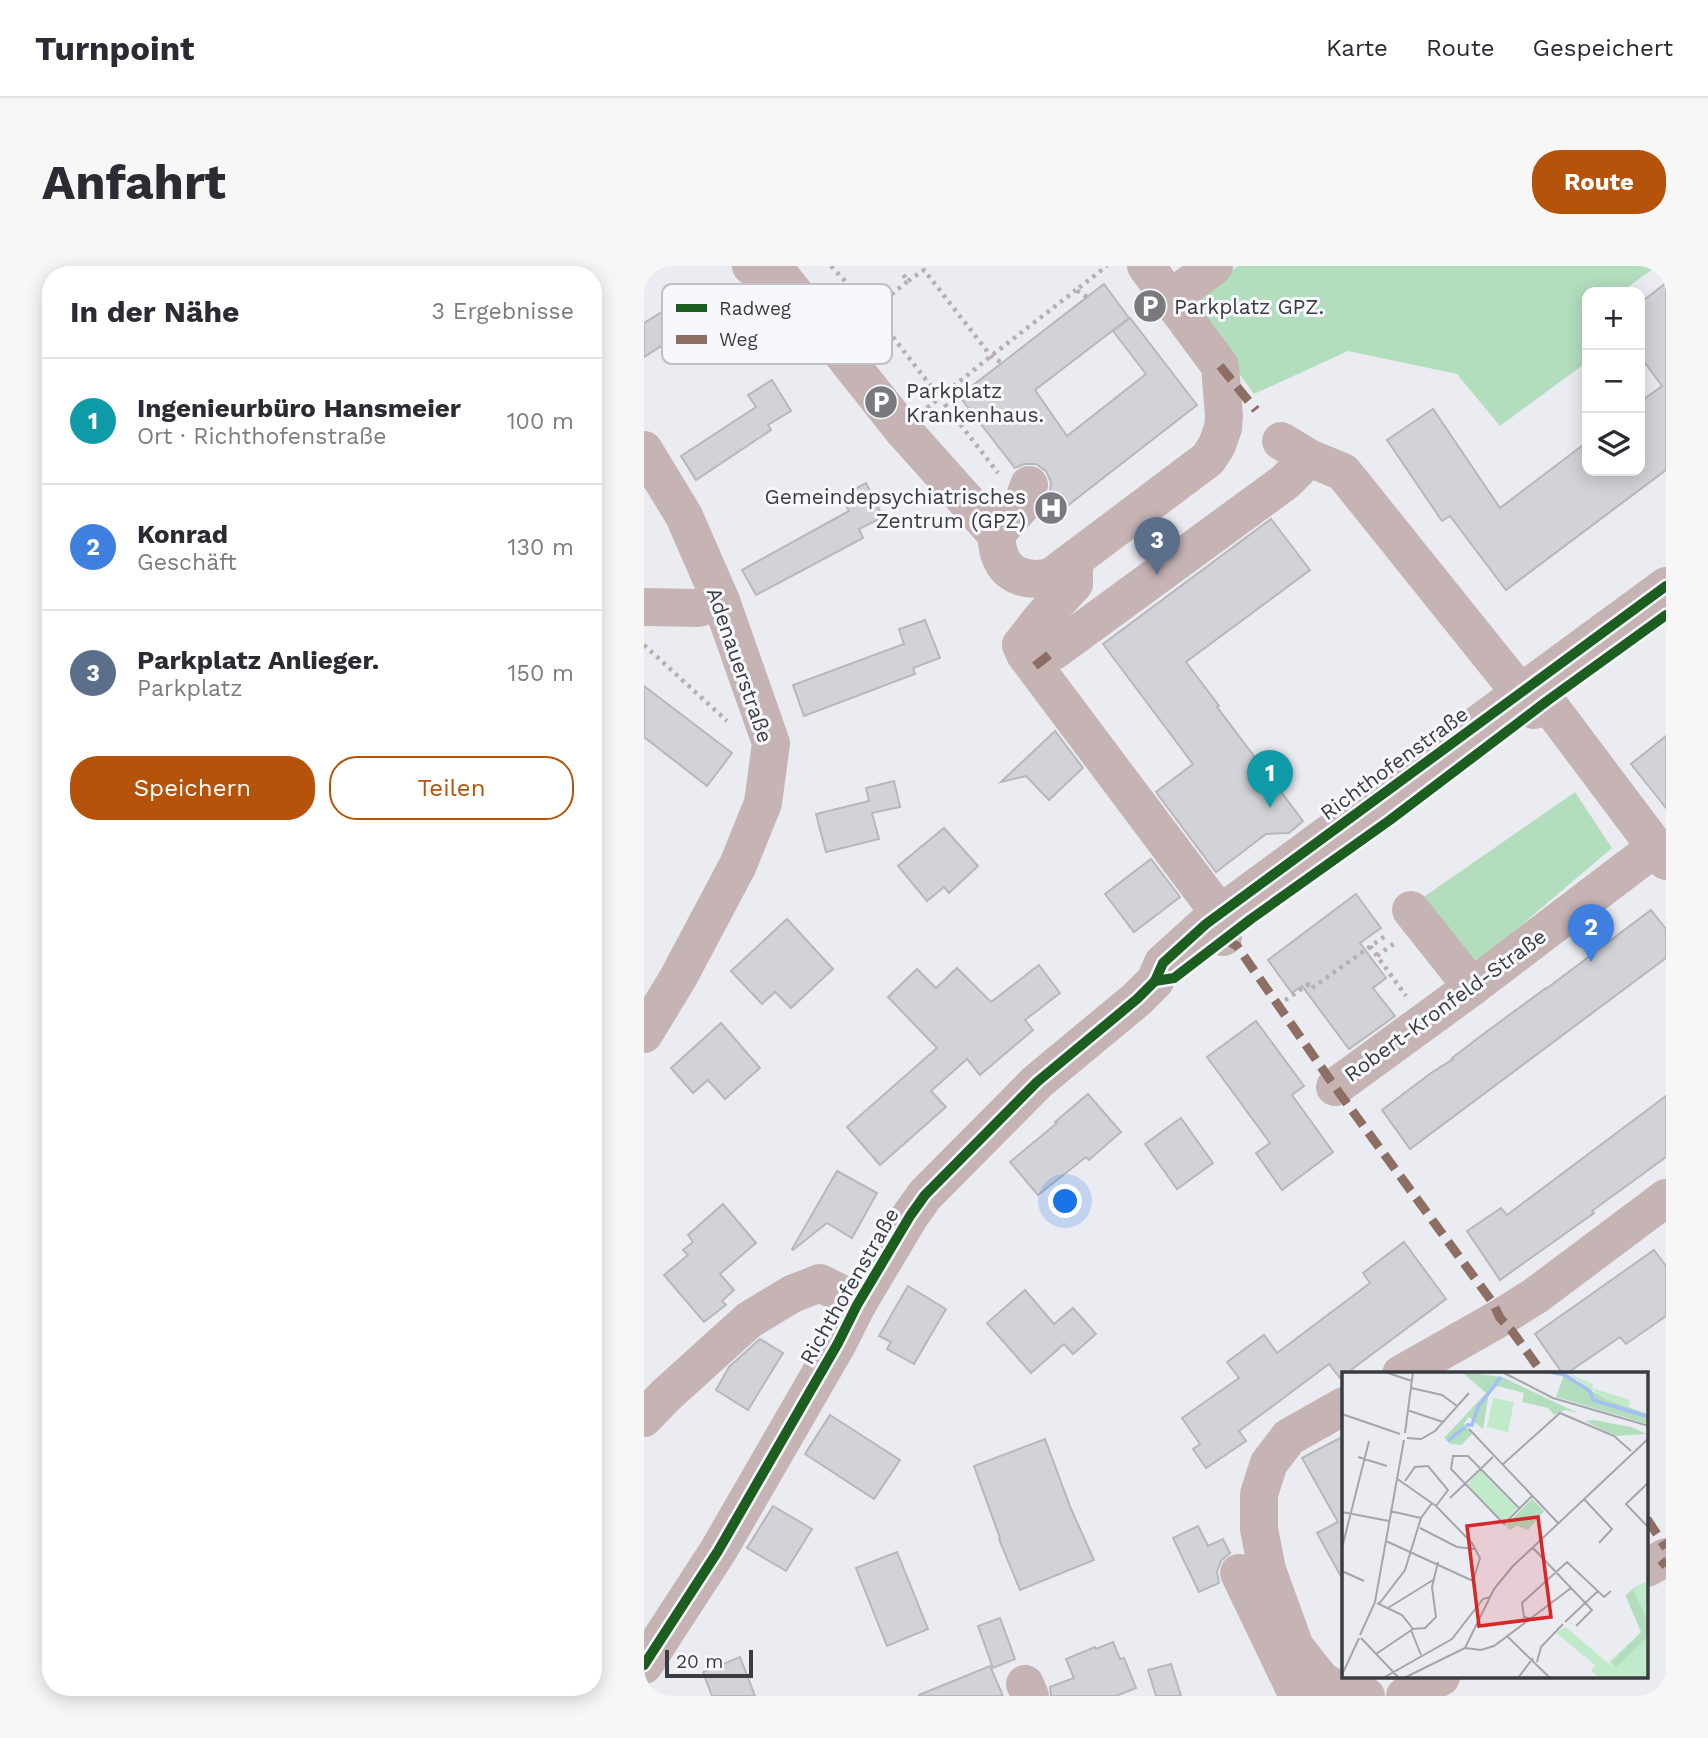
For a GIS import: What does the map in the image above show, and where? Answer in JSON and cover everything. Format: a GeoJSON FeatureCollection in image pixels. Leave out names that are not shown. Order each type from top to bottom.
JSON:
{"type":"FeatureCollection","features":[{"type":"Feature","properties":{"kind":"street"},"geometry":{"type":"LineString","coordinates":[[751,266],[763,274],[779,274],[787,284]]}},
{"type":"Feature","properties":{"kind":"street"},"geometry":{"type":"LineString","coordinates":[[850,364],[902,429],[996,534],[999,555],[1012,572],[1024,578],[1040,580],[1051,577],[1208,459],[1223,428],[1220,366],[1146,266]]}},
{"type":"Feature","properties":{"kind":"street"},"geometry":{"type":"LineString","coordinates":[[1175,305],[1214,266]]}},
{"type":"Feature","properties":{"kind":"street","name":"Robert-Kronfeld-Straße"},"geometry":{"type":"LineString","coordinates":[[1054,650],[1285,481],[1295,449],[1343,472],[1523,705],[1661,854],[1335,1087]]}},
{"type":"Feature","properties":{"kind":"street","name":"Adenauerstraße"},"geometry":{"type":"LineString","coordinates":[[644,450],[684,516],[721,601],[771,743],[763,803],[738,864],[678,978],[644,1034]]}},
{"type":"Feature","properties":{"kind":"street"},"geometry":{"type":"LineString","coordinates":[[996,534],[1025,495]]}},
{"type":"Feature","properties":{"kind":"street"},"geometry":{"type":"LineString","coordinates":[[1074,561],[1074,584],[1021,645],[1222,926]]}},
{"type":"Feature","properties":{"kind":"street","name":"Richthofenstraße"},"geometry":{"type":"LineString","coordinates":[[644,1665],[718,1551],[910,1216],[935,1184],[1037,1082],[1137,999],[1155,981],[1163,963],[1206,924],[1222,926],[1624,631],[1666,586]]}},
{"type":"Feature","properties":{"kind":"street"},"geometry":{"type":"LineString","coordinates":[[644,607],[698,608],[721,601]]}},
{"type":"Feature","properties":{"kind":"street","name":"Richthofenstraße"},"geometry":{"type":"LineString","coordinates":[[1624,631],[1666,615]]}},
{"type":"Feature","properties":{"kind":"street"},"geometry":{"type":"LineString","coordinates":[[1413,913],[1472,987]]}},
{"type":"Feature","properties":{"kind":"street"},"geometry":{"type":"LineString","coordinates":[[1405,1372],[1535,1296],[1666,1198]]}},
{"type":"Feature","properties":{"kind":"street"},"geometry":{"type":"LineString","coordinates":[[645,1415],[749,1320],[792,1294],[820,1283],[857,1306]]}},
{"type":"Feature","properties":{"kind":"street"},"geometry":{"type":"LineString","coordinates":[[1342,1407],[1289,1437],[1269,1464],[1259,1494],[1259,1529],[1267,1570],[1295,1647],[1322,1681],[1349,1695],[1366,1696]]}},
{"type":"Feature","properties":{"kind":"street"},"geometry":{"type":"LineString","coordinates":[[1648,1567],[1666,1557]]}},
{"type":"Feature","properties":{"kind":"street"},"geometry":{"type":"LineString","coordinates":[[1239,1573],[1298,1696]]}},
{"type":"Feature","properties":{"kind":"path"},"geometry":{"type":"LineString","coordinates":[[831,266],[848,284]]}},
{"type":"Feature","properties":{"kind":"path"},"geometry":{"type":"LineString","coordinates":[[902,429],[1107,266]]}},
{"type":"Feature","properties":{"kind":"path"},"geometry":{"type":"LineString","coordinates":[[892,294],[924,270],[991,356],[1002,363]]}},
{"type":"Feature","properties":{"kind":"path"},"geometry":{"type":"LineString","coordinates":[[901,272],[908,281]]}},
{"type":"Feature","properties":{"kind":"path"},"geometry":{"type":"LineString","coordinates":[[1076,290],[1087,297]]}},
{"type":"Feature","properties":{"kind":"path"},"geometry":{"type":"LineString","coordinates":[[892,336],[940,398],[1025,495]]}},
{"type":"Feature","properties":{"kind":"path"},"geometry":{"type":"LineString","coordinates":[[644,645],[745,736],[771,743]]}},
{"type":"Feature","properties":{"kind":"path"},"geometry":{"type":"LineString","coordinates":[[1278,1005],[1309,984],[1312,988],[1413,913]]}},
{"type":"Feature","properties":{"kind":"path"},"geometry":{"type":"LineString","coordinates":[[1370,946],[1406,996]]}},
{"type":"Feature","properties":{"kind":"green space"},"geometry":{"type":"Polygon","coordinates":[[[1238,266],[1657,266],[1628,287],[1582,287],[1582,366],[1500,426],[1457,374],[1348,351],[1254,394],[1198,317],[1194,298],[1238,266]]]}},
{"type":"Feature","properties":{"kind":"green space"},"geometry":{"type":"Polygon","coordinates":[[[1575,792],[1612,848],[1478,962],[1446,946],[1415,903],[1575,792]]]}},
{"type":"Feature","properties":{"kind":"building"},"geometry":{"type":"Polygon","coordinates":[[[1666,283],[1666,470],[1506,590],[1450,516],[1442,521],[1387,440],[1433,409],[1500,508],[1582,446],[1582,476],[1645,476],[1645,398],[1662,386],[1645,363],[1645,299],[1666,283]]]}},
{"type":"Feature","properties":{"kind":"building"},"geometry":{"type":"Polygon","coordinates":[[[1104,284],[1129,318],[1035,390],[1067,436],[1146,374],[1113,331],[1130,318],[1197,405],[1053,517],[1045,506],[1051,482],[1046,471],[1036,464],[1024,464],[1015,468],[959,396],[1104,284]]]}},
{"type":"Feature","properties":{"kind":"building"},"geometry":{"type":"Polygon","coordinates":[[[662,312],[662,346],[644,357],[644,323],[662,312]]]}},
{"type":"Feature","properties":{"kind":"building"},"geometry":{"type":"Polygon","coordinates":[[[772,380],[791,411],[768,425],[771,430],[696,480],[681,456],[756,407],[748,395],[772,380]]]}},
{"type":"Feature","properties":{"kind":"building"},"geometry":{"type":"Polygon","coordinates":[[[866,483],[883,517],[859,529],[863,538],[756,595],[742,570],[849,511],[841,496],[866,483]]]}},
{"type":"Feature","properties":{"kind":"building"},"geometry":{"type":"Polygon","coordinates":[[[1271,519],[1310,570],[1186,662],[1303,821],[1289,833],[1266,834],[1216,872],[1156,792],[1193,764],[1103,644],[1271,519]]]}},
{"type":"Feature","properties":{"kind":"building"},"geometry":{"type":"Polygon","coordinates":[[[925,620],[940,658],[913,668],[915,674],[804,716],[793,685],[904,644],[899,629],[925,620]]]}},
{"type":"Feature","properties":{"kind":"building"},"geometry":{"type":"Polygon","coordinates":[[[644,686],[732,753],[707,786],[644,737],[644,686]]]}},
{"type":"Feature","properties":{"kind":"building"},"geometry":{"type":"Polygon","coordinates":[[[1055,731],[1083,768],[1049,800],[1026,776],[1001,782],[1055,731]]]}},
{"type":"Feature","properties":{"kind":"building"},"geometry":{"type":"Polygon","coordinates":[[[1666,736],[1666,808],[1631,764],[1666,736]]]}},
{"type":"Feature","properties":{"kind":"building"},"geometry":{"type":"Polygon","coordinates":[[[894,781],[900,807],[872,813],[879,839],[826,852],[816,814],[869,801],[866,788],[894,781]]]}},
{"type":"Feature","properties":{"kind":"building"},"geometry":{"type":"Polygon","coordinates":[[[944,828],[978,866],[949,893],[944,887],[927,901],[898,866],[944,828]]]}},
{"type":"Feature","properties":{"kind":"building"},"geometry":{"type":"Polygon","coordinates":[[[1151,859],[1180,897],[1134,932],[1105,894],[1151,859]]]}},
{"type":"Feature","properties":{"kind":"building"},"geometry":{"type":"Polygon","coordinates":[[[1356,894],[1381,928],[1360,943],[1386,978],[1373,988],[1395,1016],[1349,1049],[1302,986],[1292,993],[1268,960],[1356,894]]]}},
{"type":"Feature","properties":{"kind":"building"},"geometry":{"type":"Polygon","coordinates":[[[1651,910],[1666,929],[1666,958],[1410,1149],[1382,1110],[1651,910]]]}},
{"type":"Feature","properties":{"kind":"building"},"geometry":{"type":"Polygon","coordinates":[[[787,919],[833,969],[791,1008],[775,992],[762,1004],[731,971],[787,919]]]}},
{"type":"Feature","properties":{"kind":"building"},"geometry":{"type":"Polygon","coordinates":[[[1039,965],[1060,993],[1025,1020],[1033,1030],[980,1075],[967,1059],[931,1091],[946,1107],[880,1165],[847,1127],[937,1048],[888,997],[917,969],[936,988],[957,968],[991,1002],[1039,965]]]}},
{"type":"Feature","properties":{"kind":"building"},"geometry":{"type":"Polygon","coordinates":[[[1256,1021],[1304,1086],[1292,1095],[1333,1152],[1282,1190],[1256,1153],[1270,1143],[1207,1057],[1256,1021]]]}},
{"type":"Feature","properties":{"kind":"building"},"geometry":{"type":"Polygon","coordinates":[[[721,1023],[760,1068],[725,1099],[708,1080],[693,1093],[671,1068],[721,1023]]]}},
{"type":"Feature","properties":{"kind":"building"},"geometry":{"type":"Polygon","coordinates":[[[1088,1094],[1121,1132],[1089,1160],[1086,1157],[1038,1195],[1010,1162],[1088,1094]]]}},
{"type":"Feature","properties":{"kind":"building"},"geometry":{"type":"Polygon","coordinates":[[[1666,1096],[1666,1157],[1592,1211],[1594,1213],[1500,1280],[1467,1231],[1501,1208],[1507,1215],[1666,1096]]]}},
{"type":"Feature","properties":{"kind":"building"},"geometry":{"type":"Polygon","coordinates":[[[1181,1118],[1213,1163],[1177,1189],[1145,1144],[1181,1118]]]}},
{"type":"Feature","properties":{"kind":"building"},"geometry":{"type":"Polygon","coordinates":[[[837,1171],[877,1193],[852,1238],[827,1223],[793,1250],[792,1249],[837,1171]]]}},
{"type":"Feature","properties":{"kind":"building"},"geometry":{"type":"Polygon","coordinates":[[[723,1204],[756,1243],[720,1274],[734,1290],[722,1301],[726,1305],[704,1322],[664,1275],[688,1255],[683,1250],[693,1242],[688,1235],[723,1204]]]}},
{"type":"Feature","properties":{"kind":"building"},"geometry":{"type":"Polygon","coordinates":[[[1404,1242],[1446,1299],[1348,1372],[1342,1372],[1340,1378],[1329,1364],[1239,1431],[1246,1441],[1206,1468],[1193,1449],[1200,1444],[1182,1418],[1239,1378],[1227,1362],[1264,1335],[1277,1353],[1370,1283],[1363,1273],[1404,1242]]]}},
{"type":"Feature","properties":{"kind":"building"},"geometry":{"type":"Polygon","coordinates":[[[1654,1250],[1666,1266],[1666,1316],[1626,1344],[1620,1337],[1569,1372],[1562,1372],[1535,1334],[1654,1250]]]}},
{"type":"Feature","properties":{"kind":"building"},"geometry":{"type":"Polygon","coordinates":[[[908,1286],[946,1309],[914,1364],[887,1349],[891,1342],[879,1336],[908,1286]]]}},
{"type":"Feature","properties":{"kind":"building"},"geometry":{"type":"Polygon","coordinates":[[[1025,1290],[1054,1324],[1073,1308],[1096,1334],[1073,1354],[1064,1344],[1031,1373],[987,1323],[1025,1290]]]}},
{"type":"Feature","properties":{"kind":"building"},"geometry":{"type":"Polygon","coordinates":[[[760,1339],[783,1353],[748,1410],[716,1390],[729,1367],[760,1339]]]}},
{"type":"Feature","properties":{"kind":"building"},"geometry":{"type":"Polygon","coordinates":[[[830,1415],[900,1460],[874,1499],[805,1454],[830,1415]]]}},
{"type":"Feature","properties":{"kind":"building"},"geometry":{"type":"Polygon","coordinates":[[[1342,1437],[1342,1578],[1317,1533],[1338,1522],[1302,1458],[1342,1437]]]}},
{"type":"Feature","properties":{"kind":"building"},"geometry":{"type":"Polygon","coordinates":[[[1045,1439],[1071,1509],[1094,1560],[1020,1590],[974,1466],[1045,1439]]]}},
{"type":"Feature","properties":{"kind":"building"},"geometry":{"type":"Polygon","coordinates":[[[773,1506],[812,1529],[786,1571],[747,1548],[773,1506]]]}},
{"type":"Feature","properties":{"kind":"building"},"geometry":{"type":"Polygon","coordinates":[[[1198,1526],[1208,1546],[1223,1539],[1230,1553],[1221,1561],[1217,1572],[1219,1583],[1199,1592],[1173,1538],[1198,1526]]]}},
{"type":"Feature","properties":{"kind":"building"},"geometry":{"type":"Polygon","coordinates":[[[897,1552],[928,1629],[887,1646],[856,1568],[897,1552]]]}},
{"type":"Feature","properties":{"kind":"building"},"geometry":{"type":"Polygon","coordinates":[[[1000,1618],[1015,1659],[993,1668],[978,1626],[1000,1618]]]}},
{"type":"Feature","properties":{"kind":"building"},"geometry":{"type":"Polygon","coordinates":[[[1113,1642],[1120,1659],[1124,1658],[1136,1688],[1116,1696],[1051,1696],[1050,1687],[1074,1678],[1066,1659],[1113,1642]]]}},
{"type":"Feature","properties":{"kind":"building"},"geometry":{"type":"Polygon","coordinates":[[[740,1657],[755,1696],[712,1696],[703,1672],[740,1657]]]}},
{"type":"Feature","properties":{"kind":"building"},"geometry":{"type":"Polygon","coordinates":[[[1171,1664],[1181,1696],[1156,1696],[1148,1670],[1171,1664]]]}},
{"type":"Feature","properties":{"kind":"building"},"geometry":{"type":"Polygon","coordinates":[[[990,1666],[1003,1696],[919,1696],[919,1695],[990,1666]]]}},
{"type":"Feature","properties":{"kind":"marked path"},"geometry":{"type":"LineString","coordinates":[[1220,366],[1256,410]]}},
{"type":"Feature","properties":{"kind":"marked path"},"geometry":{"type":"LineString","coordinates":[[1035,666],[1054,651]]}},
{"type":"Feature","properties":{"kind":"marked path"},"geometry":{"type":"LineString","coordinates":[[1224,939],[1237,946],[1335,1087],[1493,1303],[1500,1318],[1542,1372]]}},
{"type":"Feature","properties":{"kind":"marked path"},"geometry":{"type":"LineString","coordinates":[[1648,1521],[1666,1548]]}},
{"type":"Feature","properties":{"kind":"marked path"},"geometry":{"type":"LineString","coordinates":[[1661,1560],[1666,1566]]}},
{"type":"Feature","properties":{"kind":"cycle path"},"geometry":{"type":"LineString","coordinates":[[644,1665],[718,1551],[838,1343],[857,1305],[925,1195],[1037,1082],[1137,999],[1155,981],[1163,963],[1206,924],[1666,586]]}},
{"type":"Feature","properties":{"kind":"cycle path"},"geometry":{"type":"LineString","coordinates":[[1155,981],[1174,978],[1666,615]]}},
{"type":"Feature","properties":{"kind":"place","name":"Parkplatz GPZ."},"geometry":{"type":"Point","coordinates":[1150,306]}},
{"type":"Feature","properties":{"kind":"place","name":"Parkplatz Krankenhaus."},"geometry":{"type":"Point","coordinates":[881,402]}},
{"type":"Feature","properties":{"kind":"place","name":"Gemeindepsychiatrisches Zentrum (GPZ)"},"geometry":{"type":"Point","coordinates":[1051,508]}},
{"type":"Feature","properties":{"kind":"place","name":"Parkplatz Anlieger."},"geometry":{"type":"Point","coordinates":[1157,575]}},
{"type":"Feature","properties":{"kind":"place","name":"Ingenieurbüro Hansmeier"},"geometry":{"type":"Point","coordinates":[1270,808]}},
{"type":"Feature","properties":{"kind":"place","name":"Konrad"},"geometry":{"type":"Point","coordinates":[1591,962]}}]}
